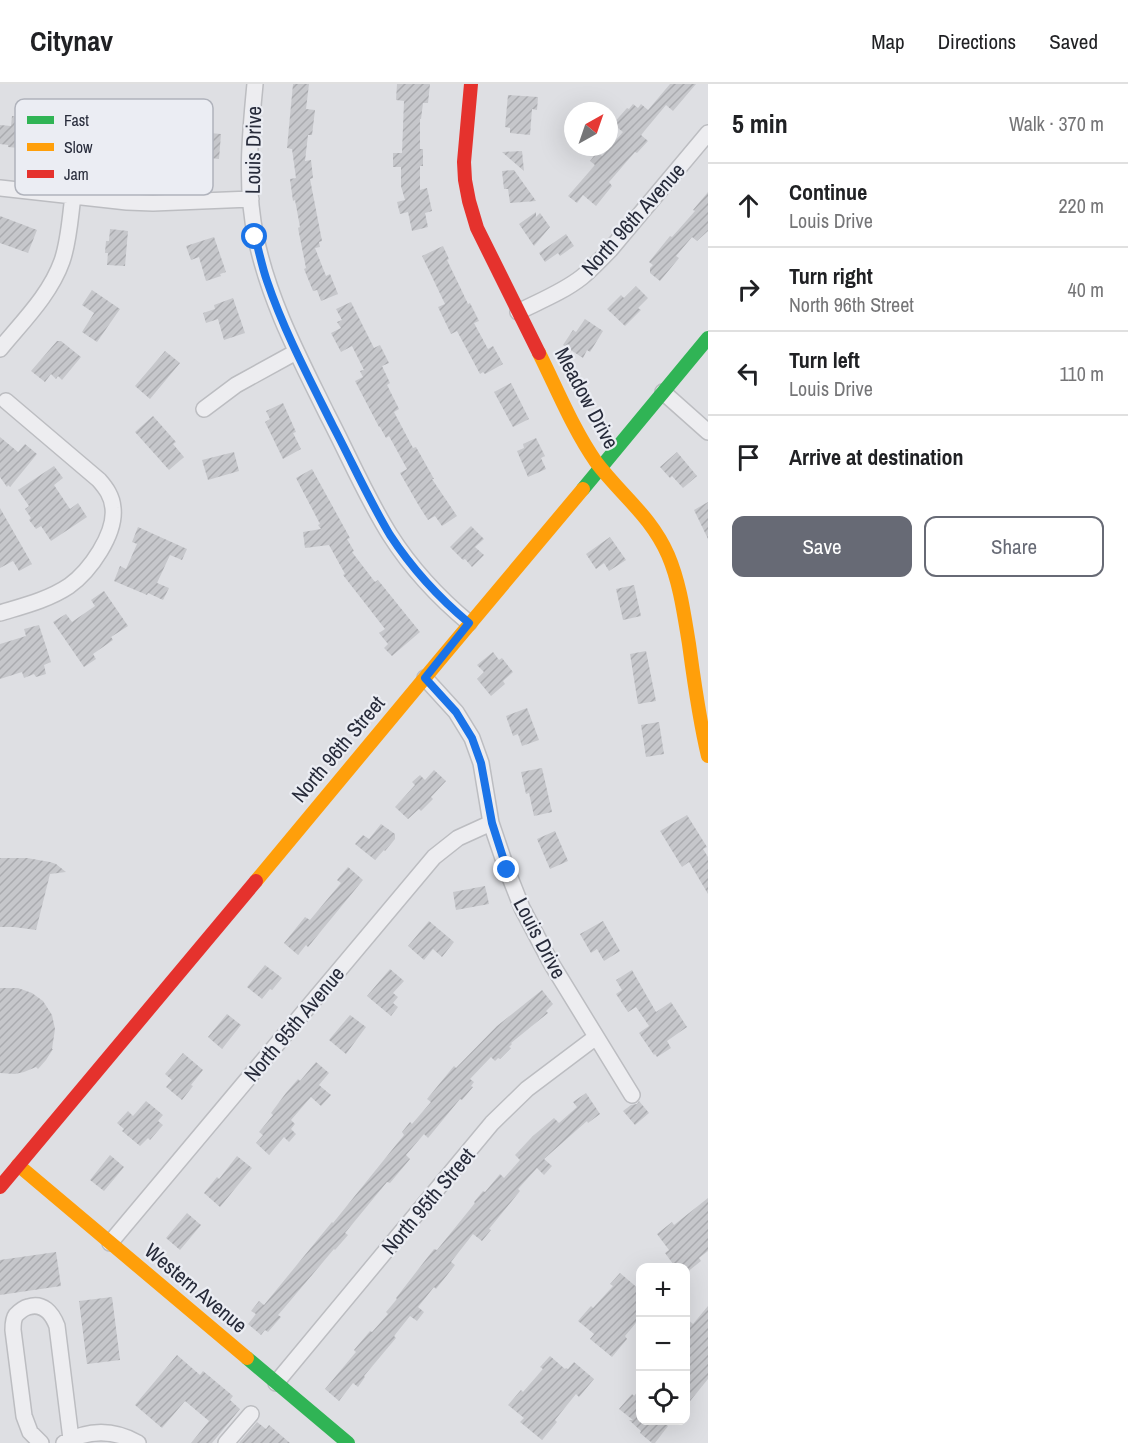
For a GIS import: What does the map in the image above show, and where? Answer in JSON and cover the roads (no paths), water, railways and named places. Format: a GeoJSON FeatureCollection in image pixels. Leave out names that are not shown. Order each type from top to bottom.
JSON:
{"type":"FeatureCollection","features":[{"type":"Feature","properties":{"kind":"street","name":"Louis Drive"},"geometry":{"type":"LineString","coordinates":[[255,84],[250,135],[250,199],[255,237],[279,315],[390,534],[423,578],[469,623]]}},
{"type":"Feature","properties":{"kind":"street","name":"Meadow Drive"},"geometry":{"type":"LineString","coordinates":[[471,84],[464,174],[469,202],[480,235],[584,443],[601,468],[650,522],[674,568],[683,605],[700,720],[708,756]]}},
{"type":"Feature","properties":{"kind":"street","name":"North 96th Avenue"},"geometry":{"type":"LineString","coordinates":[[518,312],[557,293],[593,268],[708,133]]}},
{"type":"Feature","properties":{"kind":"street"},"geometry":{"type":"LineString","coordinates":[[0,188],[15,190]]}},
{"type":"Feature","properties":{"kind":"street"},"geometry":{"type":"LineString","coordinates":[[64,195],[153,204],[250,199]]}},
{"type":"Feature","properties":{"kind":"street"},"geometry":{"type":"LineString","coordinates":[[0,349],[41,299],[57,274],[66,248],[73,196]]}},
{"type":"Feature","properties":{"kind":"street","name":"North 96th Street"},"geometry":{"type":"LineString","coordinates":[[0,1187],[708,338]]}},
{"type":"Feature","properties":{"kind":"street"},"geometry":{"type":"LineString","coordinates":[[204,410],[236,385],[296,352]]}},
{"type":"Feature","properties":{"kind":"street"},"geometry":{"type":"LineString","coordinates":[[663,392],[708,432]]}},
{"type":"Feature","properties":{"kind":"street"},"geometry":{"type":"LineString","coordinates":[[0,613],[51,596],[76,580],[100,552],[113,521],[114,509],[107,489],[99,480],[6,401]]}},
{"type":"Feature","properties":{"kind":"street","name":"Louis Drive"},"geometry":{"type":"LineString","coordinates":[[425,678],[456,712],[472,738],[481,763],[492,823],[522,908],[551,963],[632,1095]]}},
{"type":"Feature","properties":{"kind":"street","name":"North 95th Avenue"},"geometry":{"type":"LineString","coordinates":[[110,1243],[434,857],[458,838],[492,823]]}},
{"type":"Feature","properties":{"kind":"street","name":"North 95th Street"},"geometry":{"type":"LineString","coordinates":[[276,1383],[492,1124],[528,1089],[596,1037]]}},
{"type":"Feature","properties":{"kind":"street","name":"Western Avenue"},"geometry":{"type":"LineString","coordinates":[[18,1165],[348,1443]]}},
{"type":"Feature","properties":{"kind":"street"},"geometry":{"type":"LineString","coordinates":[[41,1443],[30,1432],[24,1416],[13,1330],[15,1316],[27,1307],[36,1305],[49,1311],[57,1326],[67,1441],[85,1433],[108,1432],[138,1443]]}},
{"type":"Feature","properties":{"kind":"street"},"geometry":{"type":"LineString","coordinates":[[226,1443],[251,1414]]}}]}
